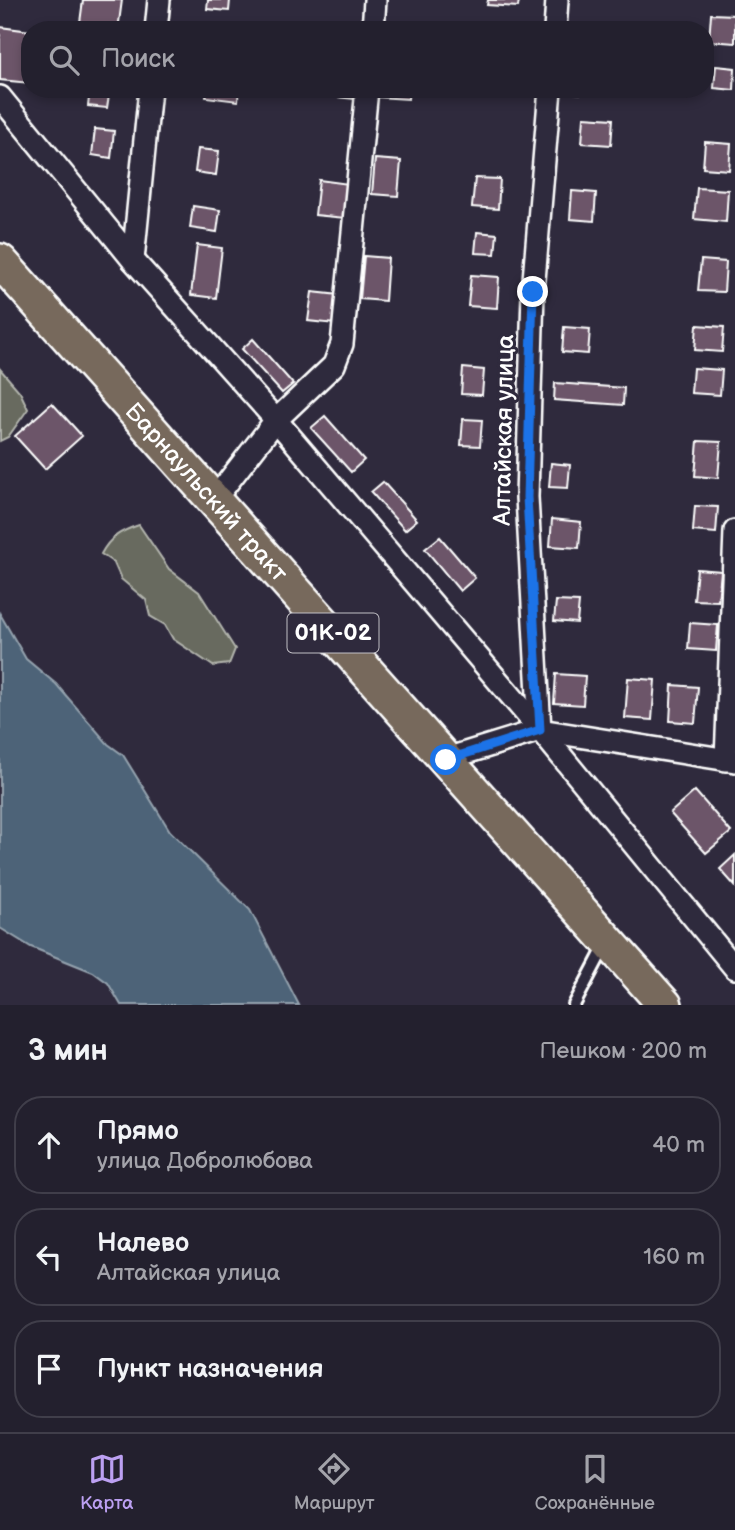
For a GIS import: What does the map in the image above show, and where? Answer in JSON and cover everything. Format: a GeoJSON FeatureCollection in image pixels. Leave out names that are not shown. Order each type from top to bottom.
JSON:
{"type":"FeatureCollection","features":[{"type":"Feature","properties":{"kind":"main road","name":"Барнаульский тракт"},"geometry":{"type":"LineString","coordinates":[[0,261],[665,1005]]}},
{"type":"Feature","properties":{"kind":"street"},"geometry":{"type":"LineString","coordinates":[[157,21],[159,0]]}},
{"type":"Feature","properties":{"kind":"street"},"geometry":{"type":"LineString","coordinates":[[374,21],[376,0]]}},
{"type":"Feature","properties":{"kind":"street"},"geometry":{"type":"LineString","coordinates":[[556,21],[557,0]]}},
{"type":"Feature","properties":{"kind":"street"},"geometry":{"type":"LineString","coordinates":[[0,97],[133,260],[276,421],[540,730],[735,968]]}},
{"type":"Feature","properties":{"kind":"street"},"geometry":{"type":"LineString","coordinates":[[133,260],[149,98]]}},
{"type":"Feature","properties":{"kind":"street"},"geometry":{"type":"LineString","coordinates":[[214,500],[276,421],[334,365],[342,344],[366,98]]}},
{"type":"Feature","properties":{"kind":"street","name":"Алтайская улица"},"geometry":{"type":"LineString","coordinates":[[540,730],[527,497],[533,292],[549,98]]}},
{"type":"Feature","properties":{"kind":"street"},"geometry":{"type":"LineString","coordinates":[[446,760],[540,730],[731,761],[735,531]]}},
{"type":"Feature","properties":{"kind":"lane"},"geometry":{"type":"LineString","coordinates":[[574,1005],[608,941]]}},
{"type":"Feature","properties":{"kind":"shaded area"},"geometry":{"type":"Polygon","coordinates":[[[0,369],[20,392],[28,409],[8,437],[0,441],[0,369]]]}},
{"type":"Feature","properties":{"kind":"shaded area"},"geometry":{"type":"Polygon","coordinates":[[[139,525],[169,569],[199,592],[235,649],[229,664],[213,666],[173,639],[165,625],[150,616],[146,600],[121,579],[114,563],[101,554],[117,535],[139,525]]]}},
{"type":"Feature","properties":{"kind":"water"},"geometry":{"type":"Polygon","coordinates":[[[0,614],[26,659],[56,684],[108,744],[123,755],[170,831],[250,910],[299,1005],[121,1005],[108,983],[93,972],[31,947],[0,928],[0,614]]]}},
{"type":"Feature","properties":{"kind":"building"},"geometry":{"type":"Polygon","coordinates":[[[83,0],[122,0],[119,21],[80,21],[83,0]]]}},
{"type":"Feature","properties":{"kind":"building"},"geometry":{"type":"Polygon","coordinates":[[[208,0],[230,0],[229,11],[207,9],[208,0]]]}},
{"type":"Feature","properties":{"kind":"building"},"geometry":{"type":"Polygon","coordinates":[[[488,0],[519,0],[518,7],[487,5],[488,0]]]}},
{"type":"Feature","properties":{"kind":"building"},"geometry":{"type":"Polygon","coordinates":[[[711,14],[735,15],[735,43],[714,41],[714,21],[710,21],[711,14]]]}},
{"type":"Feature","properties":{"kind":"building"},"geometry":{"type":"Polygon","coordinates":[[[0,27],[21,30],[21,82],[0,80],[0,27]]]}},
{"type":"Feature","properties":{"kind":"building"},"geometry":{"type":"Polygon","coordinates":[[[716,66],[735,68],[734,90],[714,88],[716,66]]]}},
{"type":"Feature","properties":{"kind":"building"},"geometry":{"type":"Polygon","coordinates":[[[89,98],[109,98],[107,108],[88,106],[89,98]]]}},
{"type":"Feature","properties":{"kind":"building"},"geometry":{"type":"Polygon","coordinates":[[[214,98],[238,98],[238,101],[214,98]]]}},
{"type":"Feature","properties":{"kind":"building"},"geometry":{"type":"Polygon","coordinates":[[[584,117],[613,119],[611,145],[582,143],[584,117]]]}},
{"type":"Feature","properties":{"kind":"building"},"geometry":{"type":"Polygon","coordinates":[[[95,129],[114,131],[111,158],[92,155],[95,129]]]}},
{"type":"Feature","properties":{"kind":"building"},"geometry":{"type":"Polygon","coordinates":[[[705,142],[731,144],[729,170],[703,168],[705,142]]]}},
{"type":"Feature","properties":{"kind":"building"},"geometry":{"type":"Polygon","coordinates":[[[198,149],[219,151],[216,175],[195,172],[198,149]]]}},
{"type":"Feature","properties":{"kind":"building"},"geometry":{"type":"Polygon","coordinates":[[[375,159],[401,161],[398,196],[372,194],[375,159]]]}},
{"type":"Feature","properties":{"kind":"building"},"geometry":{"type":"Polygon","coordinates":[[[475,178],[500,179],[498,209],[472,207],[475,178]]]}},
{"type":"Feature","properties":{"kind":"building"},"geometry":{"type":"Polygon","coordinates":[[[319,180],[349,184],[345,218],[315,215],[319,180]]]}},
{"type":"Feature","properties":{"kind":"building"},"geometry":{"type":"Polygon","coordinates":[[[697,188],[728,190],[726,222],[694,219],[697,188]]]}},
{"type":"Feature","properties":{"kind":"building"},"geometry":{"type":"Polygon","coordinates":[[[572,191],[596,193],[594,221],[570,219],[572,191]]]}},
{"type":"Feature","properties":{"kind":"building"},"geometry":{"type":"Polygon","coordinates":[[[193,206],[220,210],[217,232],[190,228],[193,206]]]}},
{"type":"Feature","properties":{"kind":"building"},"geometry":{"type":"Polygon","coordinates":[[[477,232],[497,234],[495,254],[475,253],[477,232]]]}},
{"type":"Feature","properties":{"kind":"building"},"geometry":{"type":"Polygon","coordinates":[[[197,245],[222,248],[216,298],[191,295],[197,245]]]}},
{"type":"Feature","properties":{"kind":"building"},"geometry":{"type":"Polygon","coordinates":[[[364,256],[388,258],[385,301],[360,299],[364,256]]]}},
{"type":"Feature","properties":{"kind":"building"},"geometry":{"type":"Polygon","coordinates":[[[701,260],[726,262],[724,292],[698,291],[701,260]]]}},
{"type":"Feature","properties":{"kind":"building"},"geometry":{"type":"Polygon","coordinates":[[[471,275],[499,277],[497,308],[468,306],[471,275]]]}},
{"type":"Feature","properties":{"kind":"building"},"geometry":{"type":"Polygon","coordinates":[[[312,292],[339,295],[335,324],[308,321],[312,292]]]}},
{"type":"Feature","properties":{"kind":"building"},"geometry":{"type":"Polygon","coordinates":[[[697,325],[724,327],[722,352],[695,350],[697,325]]]}},
{"type":"Feature","properties":{"kind":"building"},"geometry":{"type":"Polygon","coordinates":[[[564,327],[590,329],[588,354],[562,352],[564,327]]]}},
{"type":"Feature","properties":{"kind":"building"},"geometry":{"type":"Polygon","coordinates":[[[253,339],[293,384],[282,393],[242,349],[253,339]]]}},
{"type":"Feature","properties":{"kind":"building"},"geometry":{"type":"Polygon","coordinates":[[[463,368],[484,370],[482,395],[461,394],[463,368]]]}},
{"type":"Feature","properties":{"kind":"building"},"geometry":{"type":"Polygon","coordinates":[[[693,368],[722,370],[720,395],[691,393],[693,368]]]}},
{"type":"Feature","properties":{"kind":"building"},"geometry":{"type":"Polygon","coordinates":[[[555,383],[624,388],[623,405],[554,400],[555,383]]]}},
{"type":"Feature","properties":{"kind":"building"},"geometry":{"type":"Polygon","coordinates":[[[52,403],[82,436],[45,469],[15,436],[52,403]]]}},
{"type":"Feature","properties":{"kind":"building"},"geometry":{"type":"Polygon","coordinates":[[[325,416],[364,460],[351,472],[311,428],[325,416]]]}},
{"type":"Feature","properties":{"kind":"building"},"geometry":{"type":"Polygon","coordinates":[[[463,419],[482,420],[480,446],[461,445],[463,419]]]}},
{"type":"Feature","properties":{"kind":"building"},"geometry":{"type":"Polygon","coordinates":[[[698,441],[721,442],[718,478],[695,476],[698,441]]]}},
{"type":"Feature","properties":{"kind":"building"},"geometry":{"type":"Polygon","coordinates":[[[551,463],[570,465],[568,488],[549,487],[551,463]]]}},
{"type":"Feature","properties":{"kind":"building"},"geometry":{"type":"Polygon","coordinates":[[[383,482],[417,520],[405,530],[371,492],[383,482]]]}},
{"type":"Feature","properties":{"kind":"building"},"geometry":{"type":"Polygon","coordinates":[[[695,506],[718,507],[716,533],[693,531],[695,506]]]}},
{"type":"Feature","properties":{"kind":"building"},"geometry":{"type":"Polygon","coordinates":[[[552,519],[581,522],[579,548],[550,546],[552,519]]]}},
{"type":"Feature","properties":{"kind":"building"},"geometry":{"type":"Polygon","coordinates":[[[440,537],[475,578],[460,591],[425,549],[440,537]]]}},
{"type":"Feature","properties":{"kind":"building"},"geometry":{"type":"Polygon","coordinates":[[[697,569],[721,571],[718,601],[694,600],[697,569]]]}},
{"type":"Feature","properties":{"kind":"building"},"geometry":{"type":"Polygon","coordinates":[[[556,601],[579,602],[577,623],[554,621],[556,601]]]}},
{"type":"Feature","properties":{"kind":"building"},"geometry":{"type":"Polygon","coordinates":[[[690,623],[718,625],[716,651],[688,649],[690,623]]]}},
{"type":"Feature","properties":{"kind":"building"},"geometry":{"type":"Polygon","coordinates":[[[556,674],[585,676],[583,705],[554,703],[556,674]]]}},
{"type":"Feature","properties":{"kind":"building"},"geometry":{"type":"Polygon","coordinates":[[[628,678],[655,680],[652,720],[625,718],[628,678]]]}},
{"type":"Feature","properties":{"kind":"building"},"geometry":{"type":"Polygon","coordinates":[[[672,685],[698,687],[695,723],[670,721],[672,685]]]}},
{"type":"Feature","properties":{"kind":"building"},"geometry":{"type":"Polygon","coordinates":[[[695,791],[731,832],[706,853],[670,813],[695,791]]]}},
{"type":"Feature","properties":{"kind":"building"},"geometry":{"type":"Polygon","coordinates":[[[735,855],[735,886],[720,869],[735,855]]]}},
{"type":"Feature","properties":{"kind":"route"},"geometry":{"type":"LineString","coordinates":[[446,760],[540,730],[527,497],[533,292]]}}]}
